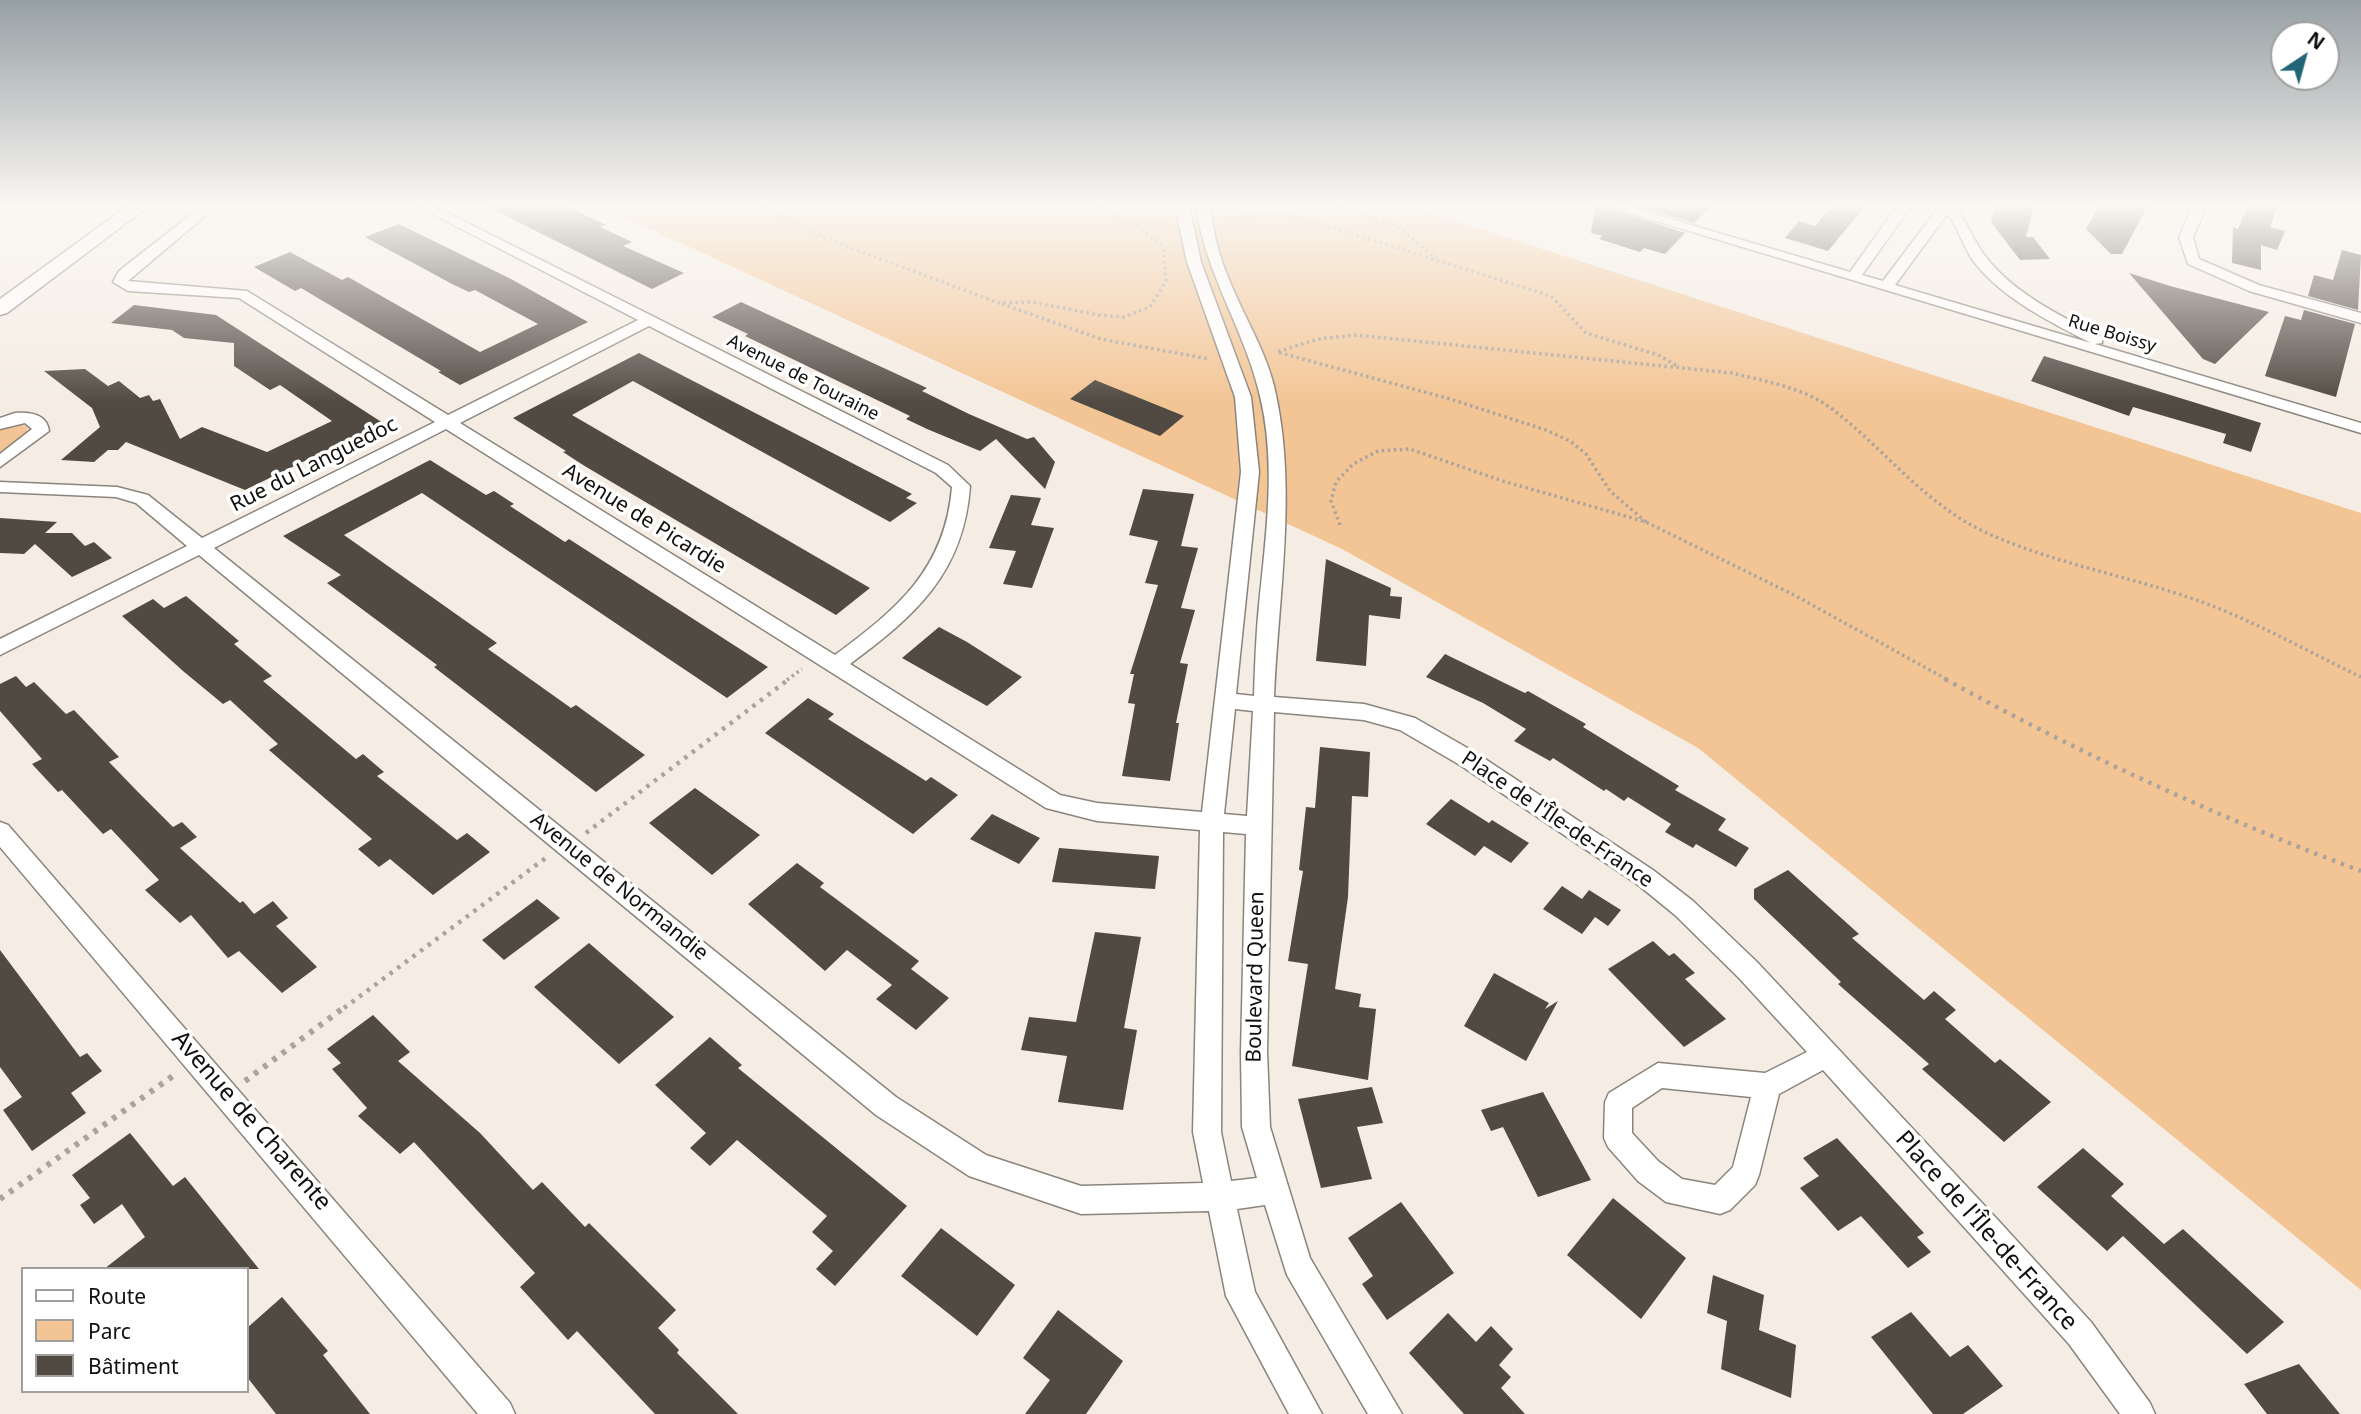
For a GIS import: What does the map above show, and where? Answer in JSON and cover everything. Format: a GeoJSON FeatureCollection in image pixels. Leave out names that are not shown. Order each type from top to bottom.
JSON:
{"type":"FeatureCollection","features":[{"type":"Feature","properties":{"kind":"street"},"geometry":{"type":"LineString","coordinates":[[0,309],[52,271]]}},
{"type":"Feature","properties":{"kind":"street","name":"Avenue de Picardie"},"geometry":{"type":"LineString","coordinates":[[128,271],[120,282],[128,287],[242,294],[1054,802],[1097,812],[1258,826]]}},
{"type":"Feature","properties":{"kind":"street","name":"Avenue de Touraine"},"geometry":{"type":"LineString","coordinates":[[551,271],[942,469],[961,486],[961,499],[946,545],[919,595],[906,611],[827,660]]}},
{"type":"Feature","properties":{"kind":"street"},"geometry":{"type":"LineString","coordinates":[[1197,271],[1243,397],[1250,472],[1212,823],[1207,1132],[1241,1296],[1306,1414]]}},
{"type":"Feature","properties":{"kind":"street","name":"Boulevard Queen"},"geometry":{"type":"LineString","coordinates":[[1218,271],[1255,354],[1268,393],[1276,447],[1277,510],[1263,703],[1258,826],[1254,1052],[1256,1127],[1297,1265],[1386,1414]]}},
{"type":"Feature","properties":{"kind":"street","name":"Rue Boissy"},"geometry":{"type":"LineString","coordinates":[[1833,271],[2361,428]]}},
{"type":"Feature","properties":{"kind":"street"},"geometry":{"type":"LineString","coordinates":[[1853,277],[1857,271]]}},
{"type":"Feature","properties":{"kind":"street"},"geometry":{"type":"LineString","coordinates":[[1886,287],[1898,271]]}},
{"type":"Feature","properties":{"kind":"street"},"geometry":{"type":"LineString","coordinates":[[1992,271],[2043,310],[2144,363]]}},
{"type":"Feature","properties":{"kind":"street"},"geometry":{"type":"LineString","coordinates":[[2211,271],[2260,291],[2361,318]]}},
{"type":"Feature","properties":{"kind":"street","name":"Rue du Languedoc"},"geometry":{"type":"LineString","coordinates":[[0,648],[648,321]]}},
{"type":"Feature","properties":{"kind":"street"},"geometry":{"type":"LineString","coordinates":[[0,424],[19,418],[32,418],[40,424],[41,431],[0,462]]}},
{"type":"Feature","properties":{"kind":"street","name":"Avenue de Normandie"},"geometry":{"type":"LineString","coordinates":[[0,487],[130,494],[142,499],[886,1106],[979,1166],[1081,1200],[1220,1197],[1275,1189]]}},
{"type":"Feature","properties":{"kind":"street"},"geometry":{"type":"LineString","coordinates":[[1247,509],[1277,510]]}},
{"type":"Feature","properties":{"kind":"street","name":"Place de l'Île-de-France"},"geometry":{"type":"LineString","coordinates":[[1227,701],[1364,712],[1390,718],[1424,733],[1468,759],[1645,877],[1684,908],[1748,970],[2080,1333],[2139,1414]]}},
{"type":"Feature","properties":{"kind":"street","name":"Avenue de Charente"},"geometry":{"type":"LineString","coordinates":[[0,831],[228,1094],[499,1414]]}},
{"type":"Feature","properties":{"kind":"street"},"geometry":{"type":"LineString","coordinates":[[1767,1086],[1745,1175],[1720,1200],[1676,1192],[1648,1171],[1618,1138],[1619,1102],[1658,1075],[1767,1086],[1825,1056]]}},
{"type":"Feature","properties":{"kind":"path"},"geometry":{"type":"LineString","coordinates":[[913,271],[1101,339],[1210,359]]}},
{"type":"Feature","properties":{"kind":"path"},"geometry":{"type":"LineString","coordinates":[[999,303],[1032,302],[1124,317],[1150,307],[1166,281],[1165,271]]}},
{"type":"Feature","properties":{"kind":"path"},"geometry":{"type":"LineString","coordinates":[[1472,271],[1551,296],[1559,301],[1576,328],[1593,338],[1648,349],[1665,356],[1681,368]]}},
{"type":"Feature","properties":{"kind":"path"},"geometry":{"type":"LineString","coordinates":[[1646,522],[1610,491],[1586,454],[1546,430],[1450,399],[1277,352],[1318,339],[1356,335],[1732,373],[1811,397],[1832,408],[1934,501],[1983,531],[2041,555],[2203,602],[2361,677]]}},
{"type":"Feature","properties":{"kind":"path"},"geometry":{"type":"LineString","coordinates":[[1340,525],[1331,501],[1336,482],[1353,464],[1378,451],[1410,449],[1503,481],[1646,522],[1794,594],[2054,738],[2260,833],[2361,872]]}},
{"type":"Feature","properties":{"kind":"path"},"geometry":{"type":"LineString","coordinates":[[228,1094],[567,845],[827,660]]}},
{"type":"Feature","properties":{"kind":"path"},"geometry":{"type":"LineString","coordinates":[[0,1199],[197,1058]]}},
{"type":"Feature","properties":{"kind":"green space"},"geometry":{"type":"Polygon","coordinates":[[[742,271],[1611,271],[2361,513],[2361,1290],[1698,748],[1342,549],[742,271]]]}},
{"type":"Feature","properties":{"kind":"green space"},"geometry":{"type":"Polygon","coordinates":[[[18,424],[28,427],[26,435],[0,452],[0,430],[18,424]]]}},
{"type":"Feature","properties":{"kind":"building"},"geometry":{"type":"Polygon","coordinates":[[[261,271],[325,271],[342,280],[348,277],[480,352],[538,324],[475,290],[469,292],[428,271],[495,271],[588,322],[460,385],[301,288],[295,291],[261,271]]]}},
{"type":"Feature","properties":{"kind":"building"},"geometry":{"type":"Polygon","coordinates":[[[616,271],[684,273],[652,289],[616,271]]]}},
{"type":"Feature","properties":{"kind":"building"},"geometry":{"type":"Polygon","coordinates":[[[2336,271],[2360,271],[2358,310],[2308,296],[2314,275],[2333,280],[2336,271]]]}},
{"type":"Feature","properties":{"kind":"building"},"geometry":{"type":"Polygon","coordinates":[[[2129,273],[2269,312],[2215,364],[2203,359],[2129,273]]]}},
{"type":"Feature","properties":{"kind":"building"},"geometry":{"type":"Polygon","coordinates":[[[741,302],[927,388],[922,391],[969,414],[1027,439],[1034,437],[1055,462],[1045,489],[996,439],[980,451],[927,429],[906,419],[910,416],[745,336],[748,334],[712,317],[741,302]]]}},
{"type":"Feature","properties":{"kind":"building"},"geometry":{"type":"Polygon","coordinates":[[[134,305],[216,315],[383,423],[245,490],[126,442],[118,450],[108,450],[94,462],[61,460],[100,427],[92,408],[44,371],[85,369],[108,386],[119,381],[140,398],[149,395],[153,401],[160,399],[180,439],[202,427],[267,452],[332,421],[280,385],[270,390],[234,366],[234,343],[184,338],[172,330],[111,323],[134,305]]]}},
{"type":"Feature","properties":{"kind":"building"},"geometry":{"type":"Polygon","coordinates":[[[2304,310],[2355,324],[2336,397],[2265,376],[2285,316],[2301,320],[2304,310]]]}},
{"type":"Feature","properties":{"kind":"building"},"geometry":{"type":"Polygon","coordinates":[[[639,353],[912,494],[906,498],[917,503],[890,522],[633,381],[572,415],[870,588],[836,615],[583,465],[563,452],[566,451],[513,418],[639,353]]]}},
{"type":"Feature","properties":{"kind":"building"},"geometry":{"type":"Polygon","coordinates":[[[2044,356],[2261,423],[2251,452],[2223,443],[2226,434],[2133,407],[2129,416],[2031,381],[2044,356]]]}},
{"type":"Feature","properties":{"kind":"building"},"geometry":{"type":"Polygon","coordinates":[[[1095,380],[1184,416],[1160,436],[1070,399],[1095,380]]]}},
{"type":"Feature","properties":{"kind":"building"},"geometry":{"type":"Polygon","coordinates":[[[430,460],[486,495],[494,491],[514,504],[510,506],[565,542],[569,539],[768,667],[727,698],[422,493],[344,535],[497,643],[488,649],[571,708],[576,705],[645,755],[596,792],[434,667],[437,665],[327,583],[341,575],[283,536],[430,460]]]}},
{"type":"Feature","properties":{"kind":"building"},"geometry":{"type":"Polygon","coordinates":[[[1143,489],[1194,494],[1181,546],[1198,548],[1181,608],[1195,610],[1180,663],[1188,664],[1176,723],[1179,723],[1170,781],[1122,776],[1135,704],[1128,703],[1134,674],[1130,674],[1158,585],[1145,583],[1158,541],[1129,535],[1143,489]]]}},
{"type":"Feature","properties":{"kind":"building"},"geometry":{"type":"Polygon","coordinates":[[[1011,495],[1041,498],[1031,525],[1054,528],[1032,588],[1003,584],[1016,551],[989,548],[1011,495]]]}},
{"type":"Feature","properties":{"kind":"building"},"geometry":{"type":"Polygon","coordinates":[[[0,518],[57,522],[45,533],[72,533],[85,546],[94,542],[112,558],[72,577],[35,544],[24,554],[0,553],[0,518]]]}},
{"type":"Feature","properties":{"kind":"building"},"geometry":{"type":"Polygon","coordinates":[[[1326,559],[1391,588],[1390,596],[1402,597],[1400,619],[1369,615],[1366,666],[1316,661],[1326,559]]]}},
{"type":"Feature","properties":{"kind":"building"},"geometry":{"type":"Polygon","coordinates":[[[186,596],[239,641],[234,644],[272,676],[263,681],[356,759],[363,754],[384,772],[377,776],[457,840],[467,833],[490,852],[433,895],[390,859],[379,867],[358,849],[372,839],[269,750],[278,744],[230,700],[223,704],[122,616],[153,599],[164,608],[186,596]]]}},
{"type":"Feature","properties":{"kind":"building"},"geometry":{"type":"Polygon","coordinates":[[[939,627],[1022,677],[987,706],[902,658],[939,627]]]}},
{"type":"Feature","properties":{"kind":"building"},"geometry":{"type":"Polygon","coordinates":[[[1445,654],[1525,693],[1528,691],[1586,724],[1583,727],[1679,786],[1675,790],[1726,819],[1718,830],[1749,848],[1736,867],[1696,844],[1693,848],[1665,832],[1671,824],[1628,797],[1624,801],[1553,758],[1550,761],[1514,741],[1526,729],[1483,703],[1426,677],[1445,654]]]}},
{"type":"Feature","properties":{"kind":"building"},"geometry":{"type":"Polygon","coordinates":[[[16,676],[26,687],[34,682],[66,714],[74,710],[119,757],[109,762],[137,791],[173,827],[182,822],[197,837],[180,848],[240,903],[243,901],[254,914],[273,901],[288,918],[276,926],[317,967],[282,993],[239,951],[228,958],[191,915],[180,923],[145,890],[159,880],[111,829],[103,834],[62,790],[58,792],[32,764],[42,759],[0,711],[0,684],[16,676]]]}},
{"type":"Feature","properties":{"kind":"building"},"geometry":{"type":"Polygon","coordinates":[[[808,698],[834,714],[828,719],[926,781],[931,777],[958,795],[913,834],[765,733],[808,698]]]}},
{"type":"Feature","properties":{"kind":"building"},"geometry":{"type":"Polygon","coordinates":[[[1320,747],[1370,752],[1368,797],[1352,796],[1348,897],[1335,989],[1361,994],[1359,1007],[1376,1009],[1368,1080],[1292,1066],[1308,964],[1288,961],[1303,871],[1299,870],[1306,807],[1315,808],[1320,747]]]}},
{"type":"Feature","properties":{"kind":"building"},"geometry":{"type":"Polygon","coordinates":[[[695,788],[760,835],[712,875],[649,823],[695,788]]]}},
{"type":"Feature","properties":{"kind":"building"},"geometry":{"type":"Polygon","coordinates":[[[1451,799],[1489,823],[1492,820],[1529,843],[1511,863],[1484,846],[1475,856],[1426,824],[1451,799]]]}},
{"type":"Feature","properties":{"kind":"building"},"geometry":{"type":"Polygon","coordinates":[[[992,814],[1040,838],[1019,864],[970,839],[992,814]]]}},
{"type":"Feature","properties":{"kind":"building"},"geometry":{"type":"Polygon","coordinates":[[[1059,848],[1159,856],[1155,889],[1052,882],[1059,848]]]}},
{"type":"Feature","properties":{"kind":"building"},"geometry":{"type":"Polygon","coordinates":[[[797,863],[824,883],[820,887],[919,961],[911,969],[949,998],[916,1030],[876,999],[892,985],[847,950],[825,971],[748,904],[797,863]]]}},
{"type":"Feature","properties":{"kind":"building"},"geometry":{"type":"Polygon","coordinates":[[[1788,870],[1859,934],[1852,938],[1924,1000],[1934,991],[1956,1010],[1945,1019],[1995,1063],[2000,1059],[2051,1102],[2004,1142],[1922,1069],[1929,1064],[1838,984],[1841,982],[1754,899],[1754,889],[1788,870]]]}},
{"type":"Feature","properties":{"kind":"building"},"geometry":{"type":"Polygon","coordinates":[[[1562,886],[1582,899],[1589,890],[1621,910],[1608,926],[1595,917],[1582,934],[1543,909],[1562,886]]]}},
{"type":"Feature","properties":{"kind":"building"},"geometry":{"type":"Polygon","coordinates":[[[537,899],[560,918],[504,960],[482,940],[537,899]]]}},
{"type":"Feature","properties":{"kind":"building"},"geometry":{"type":"Polygon","coordinates":[[[1095,932],[1141,937],[1124,1028],[1137,1030],[1123,1110],[1058,1102],[1067,1056],[1021,1050],[1029,1017],[1076,1022],[1095,932]]]}},
{"type":"Feature","properties":{"kind":"building"},"geometry":{"type":"Polygon","coordinates":[[[1653,941],[1669,956],[1674,953],[1695,973],[1685,979],[1726,1019],[1684,1047],[1608,969],[1653,941]]]}},
{"type":"Feature","properties":{"kind":"building"},"geometry":{"type":"Polygon","coordinates":[[[589,943],[674,1017],[619,1064],[534,987],[589,943]]]}},
{"type":"Feature","properties":{"kind":"building"},"geometry":{"type":"Polygon","coordinates":[[[0,950],[80,1057],[87,1053],[102,1071],[71,1093],[86,1113],[32,1151],[3,1110],[22,1097],[0,1067],[0,950]]]}},
{"type":"Feature","properties":{"kind":"building"},"geometry":{"type":"Polygon","coordinates":[[[1494,973],[1549,1003],[1545,1009],[1558,1001],[1526,1061],[1464,1026],[1494,973]]]}},
{"type":"Feature","properties":{"kind":"building"},"geometry":{"type":"Polygon","coordinates":[[[373,1015],[410,1052],[398,1061],[480,1133],[533,1190],[542,1182],[585,1227],[589,1223],[676,1310],[658,1328],[679,1350],[677,1353],[738,1414],[655,1414],[577,1331],[568,1340],[520,1287],[535,1273],[414,1142],[400,1154],[358,1116],[367,1108],[332,1069],[341,1063],[327,1049],[373,1015]]]}},
{"type":"Feature","properties":{"kind":"building"},"geometry":{"type":"Polygon","coordinates":[[[710,1037],[742,1065],[738,1068],[907,1206],[835,1286],[816,1269],[833,1251],[812,1232],[827,1216],[737,1140],[710,1166],[690,1148],[706,1133],[655,1085],[710,1037]]]}},
{"type":"Feature","properties":{"kind":"building"},"geometry":{"type":"Polygon","coordinates":[[[1372,1087],[1383,1123],[1357,1127],[1372,1179],[1321,1188],[1298,1099],[1372,1087]]]}},
{"type":"Feature","properties":{"kind":"building"},"geometry":{"type":"Polygon","coordinates":[[[1543,1092],[1591,1180],[1538,1197],[1503,1127],[1491,1131],[1481,1110],[1543,1092]]]}},
{"type":"Feature","properties":{"kind":"building"},"geometry":{"type":"Polygon","coordinates":[[[130,1133],[173,1186],[185,1177],[259,1269],[107,1267],[145,1237],[122,1204],[94,1224],[80,1205],[90,1198],[72,1175],[130,1133]]]}},
{"type":"Feature","properties":{"kind":"building"},"geometry":{"type":"Polygon","coordinates":[[[1837,1138],[1924,1233],[1917,1237],[1931,1252],[1908,1268],[1861,1216],[1838,1231],[1800,1188],[1819,1176],[1803,1158],[1837,1138]]]}},
{"type":"Feature","properties":{"kind":"building"},"geometry":{"type":"Polygon","coordinates":[[[2083,1148],[2124,1184],[2111,1196],[2164,1244],[2183,1229],[2284,1322],[2247,1354],[2123,1236],[2107,1251],[2037,1187],[2083,1148]]]}},
{"type":"Feature","properties":{"kind":"building"},"geometry":{"type":"Polygon","coordinates":[[[1613,1198],[1686,1258],[1641,1319],[1567,1255],[1613,1198]]]}},
{"type":"Feature","properties":{"kind":"building"},"geometry":{"type":"Polygon","coordinates":[[[1401,1202],[1454,1273],[1387,1320],[1362,1284],[1373,1276],[1348,1238],[1401,1202]]]}},
{"type":"Feature","properties":{"kind":"building"},"geometry":{"type":"Polygon","coordinates":[[[941,1228],[1015,1285],[977,1336],[901,1276],[941,1228]]]}},
{"type":"Feature","properties":{"kind":"building"},"geometry":{"type":"Polygon","coordinates":[[[1713,1275],[1764,1295],[1759,1330],[1796,1345],[1791,1398],[1721,1369],[1727,1321],[1707,1313],[1713,1275]]]}},
{"type":"Feature","properties":{"kind":"building"},"geometry":{"type":"Polygon","coordinates":[[[282,1297],[328,1351],[323,1355],[370,1414],[276,1414],[248,1378],[248,1327],[282,1297]]]}},
{"type":"Feature","properties":{"kind":"building"},"geometry":{"type":"Polygon","coordinates":[[[1058,1310],[1123,1361],[1086,1414],[1025,1414],[1050,1380],[1023,1358],[1058,1310]]]}},
{"type":"Feature","properties":{"kind":"building"},"geometry":{"type":"Polygon","coordinates":[[[1911,1312],[1950,1357],[1968,1345],[2003,1386],[1963,1414],[1933,1414],[1871,1337],[1911,1312]]]}},
{"type":"Feature","properties":{"kind":"building"},"geometry":{"type":"Polygon","coordinates":[[[1448,1313],[1476,1342],[1491,1326],[1513,1349],[1499,1365],[1511,1377],[1501,1388],[1525,1414],[1464,1414],[1409,1353],[1448,1313]]]}},
{"type":"Feature","properties":{"kind":"building"},"geometry":{"type":"Polygon","coordinates":[[[2299,1364],[2340,1414],[2267,1414],[2244,1384],[2299,1364]]]}}]}
